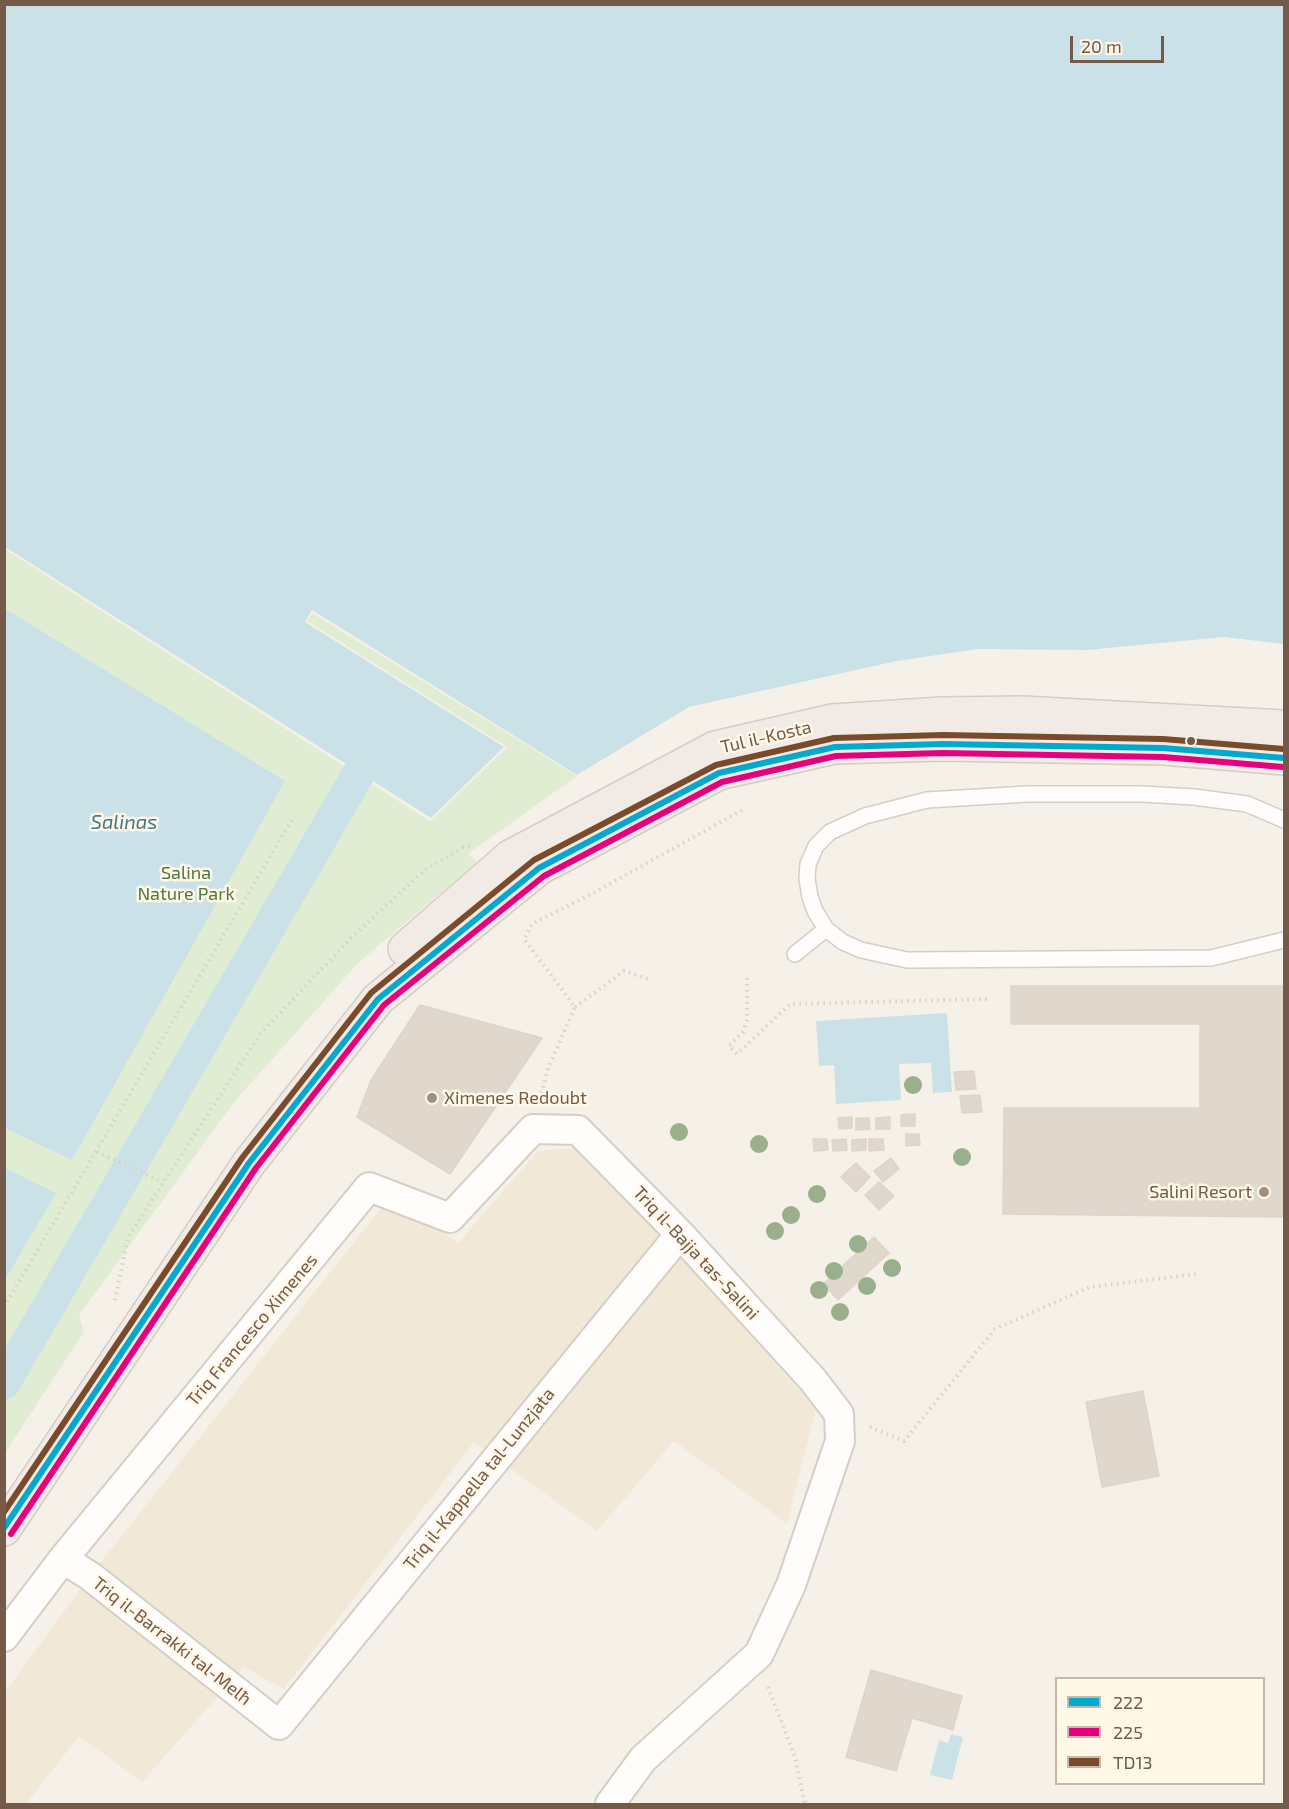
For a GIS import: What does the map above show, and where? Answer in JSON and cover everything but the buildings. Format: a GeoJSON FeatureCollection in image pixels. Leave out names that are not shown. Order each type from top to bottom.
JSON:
{"type":"FeatureCollection","features":[{"type":"Feature","properties":{"kind":"highway","name":"Tul il-Kosta"},"geometry":{"type":"LineString","coordinates":[[4,1488],[173,1241],[362,987],[510,857],[715,748],[832,721],[942,714],[1023,713],[1284,728]]}},
{"type":"Feature","properties":{"kind":"highway","name":"Tul il-Kosta"},"geometry":{"type":"LineString","coordinates":[[4,1529],[249,1163],[378,999],[539,868],[719,773],[835,747],[943,744],[1151,748],[1284,758]]}},
{"type":"Feature","properties":{"kind":"street","name":"Triq il-Bajja tas-Salini"},"geometry":{"type":"LineString","coordinates":[[533,1129],[578,1130],[680,1234],[813,1380],[839,1414]]}},
{"type":"Feature","properties":{"kind":"street","name":"Triq Francesco Ximenes"},"geometry":{"type":"LineString","coordinates":[[4,1637],[63,1559],[369,1187],[450,1218],[533,1129]]}},
{"type":"Feature","properties":{"kind":"street","name":"Triq il-Kappella tal-Lunzjata"},"geometry":{"type":"LineString","coordinates":[[279,1725],[680,1234]]}},
{"type":"Feature","properties":{"kind":"street"},"geometry":{"type":"LineString","coordinates":[[610,1804],[643,1760],[759,1654],[791,1585],[840,1441],[839,1414]]}},
{"type":"Feature","properties":{"kind":"street","name":"Triq il-Barrakki tal-Melħ"},"geometry":{"type":"LineString","coordinates":[[63,1559],[90,1576],[279,1725]]}},
{"type":"Feature","properties":{"kind":"lane"},"geometry":{"type":"LineString","coordinates":[[1284,820],[1247,804],[1184,796],[1027,794],[927,800],[856,820],[830,832],[816,846],[808,864],[807,879],[815,912],[826,929],[843,942],[861,950],[907,960],[1211,958],[1284,940]]}},
{"type":"Feature","properties":{"kind":"lane"},"geometry":{"type":"LineString","coordinates":[[795,954],[826,929]]}},
{"type":"Feature","properties":{"kind":"path"},"geometry":{"type":"LineString","coordinates":[[575,1007],[524,939],[532,924],[595,892],[746,808]]}},
{"type":"Feature","properties":{"kind":"path"},"geometry":{"type":"LineString","coordinates":[[4,1307],[294,816]]}},
{"type":"Feature","properties":{"kind":"path"},"geometry":{"type":"LineString","coordinates":[[107,1338],[128,1237],[260,1034],[351,938],[426,869],[462,848],[510,857]]}},
{"type":"Feature","properties":{"kind":"path"},"geometry":{"type":"LineString","coordinates":[[548,1068],[575,1007],[624,971],[651,980]]}},
{"type":"Feature","properties":{"kind":"path"},"geometry":{"type":"LineString","coordinates":[[747,978],[747,1020],[743,1032],[729,1046],[737,1054],[790,1004],[987,999]]}},
{"type":"Feature","properties":{"kind":"path"},"geometry":{"type":"LineString","coordinates":[[97,1152],[163,1182]]}},
{"type":"Feature","properties":{"kind":"path"},"geometry":{"type":"LineString","coordinates":[[839,1414],[904,1441],[995,1329],[1090,1287],[1198,1274]]}},
{"type":"Feature","properties":{"kind":"path"},"geometry":{"type":"LineString","coordinates":[[759,1654],[768,1689],[795,1757],[805,1804]]}},
{"type":"Feature","properties":{"kind":"shaded area"},"geometry":{"type":"Polygon","coordinates":[[[583,1147],[816,1409],[787,1523],[674,1441],[597,1531],[474,1442],[284,1689],[244,1667],[142,1782],[79,1736],[26,1804],[5,1804],[5,1692],[90,1576],[393,1193],[458,1243],[538,1151],[583,1147]]]}},
{"type":"Feature","properties":{"kind":"green space","name":"Salina Nature Park"},"geometry":{"type":"Polygon","coordinates":[[[5,549],[430,821],[507,747],[307,621],[312,613],[577,776],[468,854],[477,863],[359,962],[235,1101],[79,1315],[84,1332],[5,1453],[5,549]]]}},
{"type":"Feature","properties":{"kind":"water"},"geometry":{"type":"Polygon","coordinates":[[[4,5],[1284,5],[1284,644],[1224,637],[1087,650],[978,649],[897,661],[689,707],[577,775],[312,610],[305,622],[504,747],[431,818],[5,547],[4,5]]]}},
{"type":"Feature","properties":{"kind":"water","name":"Salinas"},"geometry":{"type":"Polygon","coordinates":[[[4,608],[285,781],[72,1160],[5,1128],[4,608]]]}},
{"type":"Feature","properties":{"kind":"water"},"geometry":{"type":"Polygon","coordinates":[[[947,1013],[952,1092],[933,1093],[931,1063],[899,1064],[901,1100],[836,1104],[834,1065],[819,1066],[816,1021],[947,1013]]]}},
{"type":"Feature","properties":{"kind":"water"},"geometry":{"type":"Polygon","coordinates":[[[5,1168],[56,1193],[5,1280],[5,1168]]]}},
{"type":"Feature","properties":{"kind":"water"},"geometry":{"type":"Polygon","coordinates":[[[951,1734],[963,1737],[952,1780],[930,1775],[939,1740],[948,1743],[951,1734]]]}},
{"type":"Feature","properties":{"kind":"waterway"},"geometry":{"type":"LineString","coordinates":[[4,1383],[359,773]]}},
{"type":"Feature","properties":{"kind":"transit line","name":"TD13"},"geometry":{"type":"LineString","coordinates":[[4,1512],[242,1158],[371,993],[534,860],[716,765],[834,738],[943,735],[1163,739],[1284,749]]}},
{"type":"Feature","properties":{"kind":"transit line","name":"222"},"geometry":{"type":"LineString","coordinates":[[4,1528],[249,1163],[378,999],[539,868],[719,773],[835,747],[943,744],[1163,748],[1284,758]]}},
{"type":"Feature","properties":{"kind":"transit line","name":"225"},"geometry":{"type":"LineString","coordinates":[[11,1534],[256,1168],[384,1005],[544,876],[722,782],[836,756],[943,753],[1163,757],[1283,767]]}},
{"type":"Feature","properties":{"kind":"place","name":"Ximenes Redoubt"},"geometry":{"type":"Point","coordinates":[432,1098]}},
{"type":"Feature","properties":{"kind":"place","name":"Salini Resort"},"geometry":{"type":"Point","coordinates":[1264,1192]}}]}
